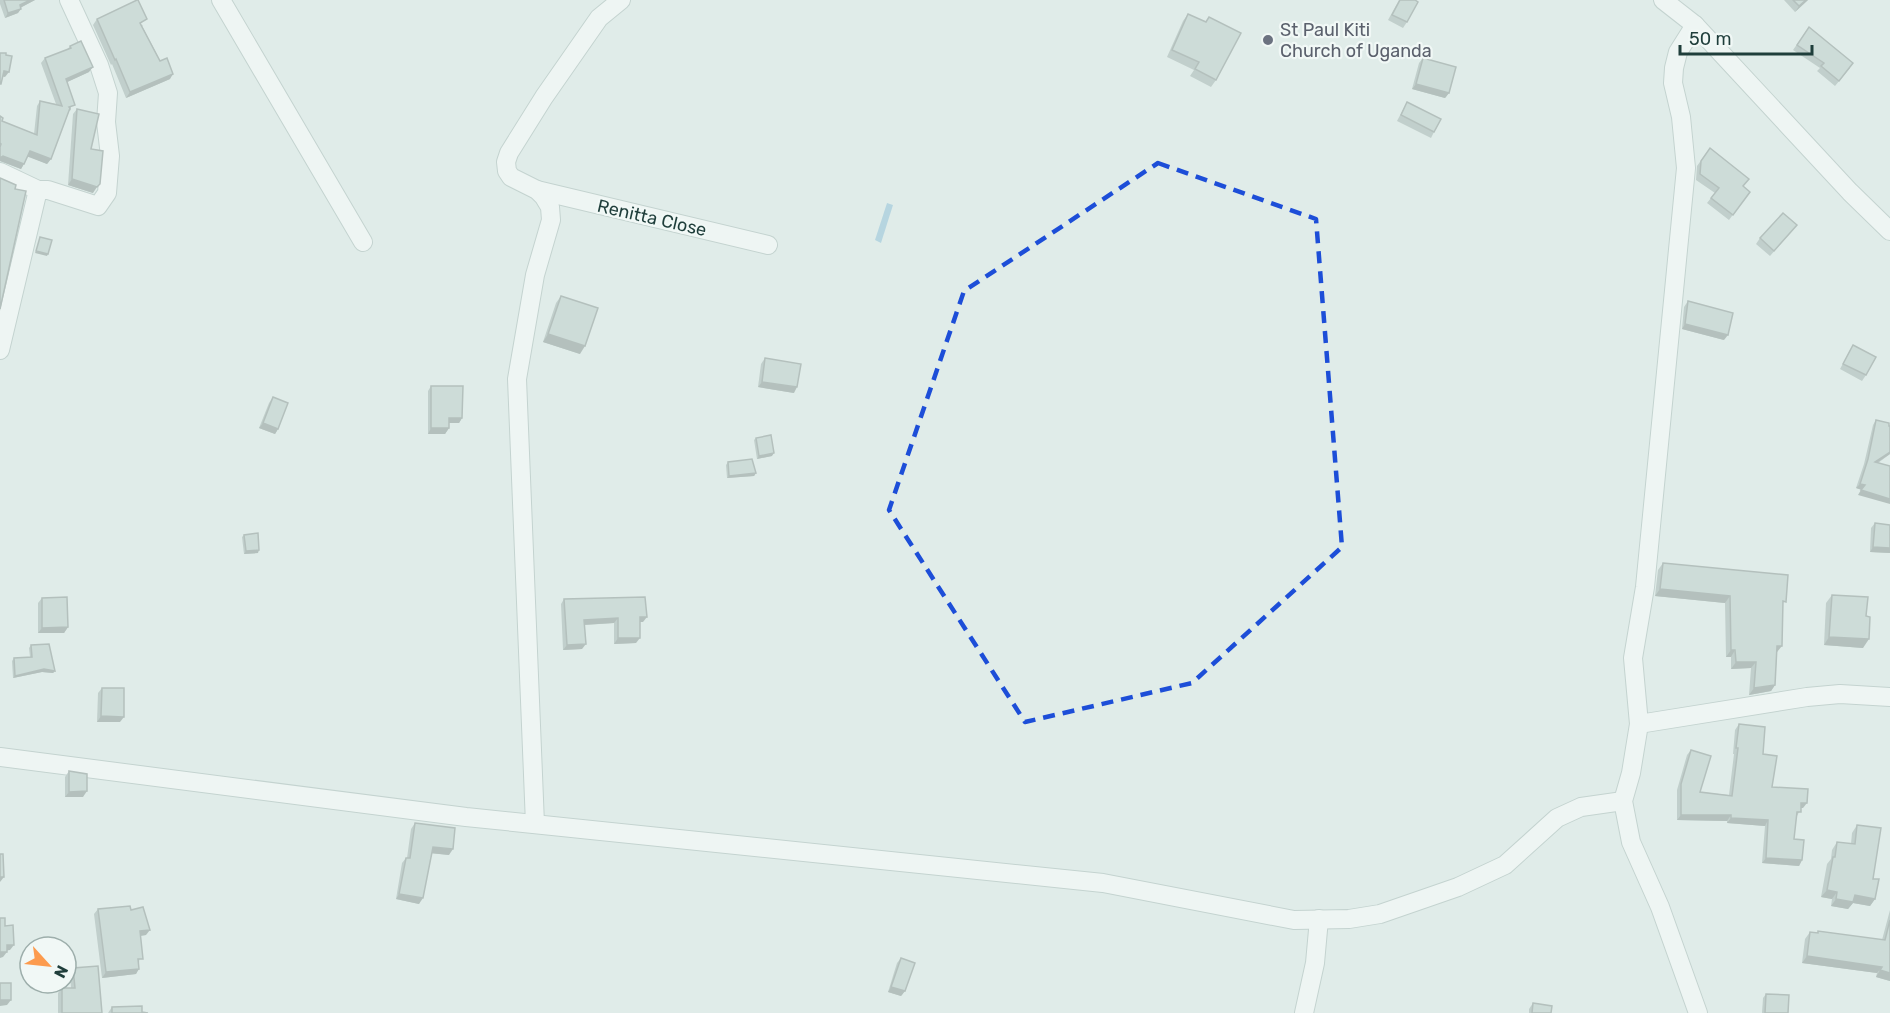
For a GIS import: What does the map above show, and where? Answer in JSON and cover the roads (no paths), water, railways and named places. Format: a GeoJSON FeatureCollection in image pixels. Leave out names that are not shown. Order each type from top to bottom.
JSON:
{"type":"FeatureCollection","features":[{"type":"Feature","properties":{"kind":"street"},"geometry":{"type":"LineString","coordinates":[[0,172],[38,190],[48,190],[98,206],[107,193],[110,156],[106,123],[108,93],[99,65],[69,0]]}},
{"type":"Feature","properties":{"kind":"street"},"geometry":{"type":"LineString","coordinates":[[221,0],[363,242]]}},
{"type":"Feature","properties":{"kind":"street","name":"Renitta Close"},"geometry":{"type":"LineString","coordinates":[[621,0],[599,18],[544,97],[509,153],[506,162],[507,171],[511,177],[537,190],[768,245]]}},
{"type":"Feature","properties":{"kind":"street"},"geometry":{"type":"LineString","coordinates":[[1663,0],[1695,25],[1850,192],[1890,231]]}},
{"type":"Feature","properties":{"kind":"street"},"geometry":{"type":"LineString","coordinates":[[1695,25],[1678,52],[1674,68],[1673,83],[1681,117],[1686,168],[1645,587],[1633,658],[1639,724],[1631,772],[1623,801],[1631,842],[1660,907],[1698,1013]]}},
{"type":"Feature","properties":{"kind":"street"},"geometry":{"type":"LineString","coordinates":[[0,350],[6,304],[38,190]]}},
{"type":"Feature","properties":{"kind":"street"},"geometry":{"type":"LineString","coordinates":[[535,824],[518,379],[536,275],[551,220],[550,207],[537,190]]}},
{"type":"Feature","properties":{"kind":"street"},"geometry":{"type":"LineString","coordinates":[[1639,724],[1808,697],[1840,694],[1890,697]]}},
{"type":"Feature","properties":{"kind":"street"},"geometry":{"type":"LineString","coordinates":[[0,757],[269,793],[535,824],[1103,883],[1294,920],[1349,919],[1380,914],[1458,887],[1504,866],[1557,818],[1581,807],[1623,801]]}},
{"type":"Feature","properties":{"kind":"street"},"geometry":{"type":"LineString","coordinates":[[1304,1013],[1315,963],[1319,919]]}},
{"type":"Feature","properties":{"kind":"water"},"geometry":{"type":"Polygon","coordinates":[[[887,203],[893,205],[881,243],[875,240],[887,203]]]}},
{"type":"Feature","properties":{"kind":"place","name":"St Paul Kiti Church of Uganda"},"geometry":{"type":"Point","coordinates":[1268,40]}}]}
